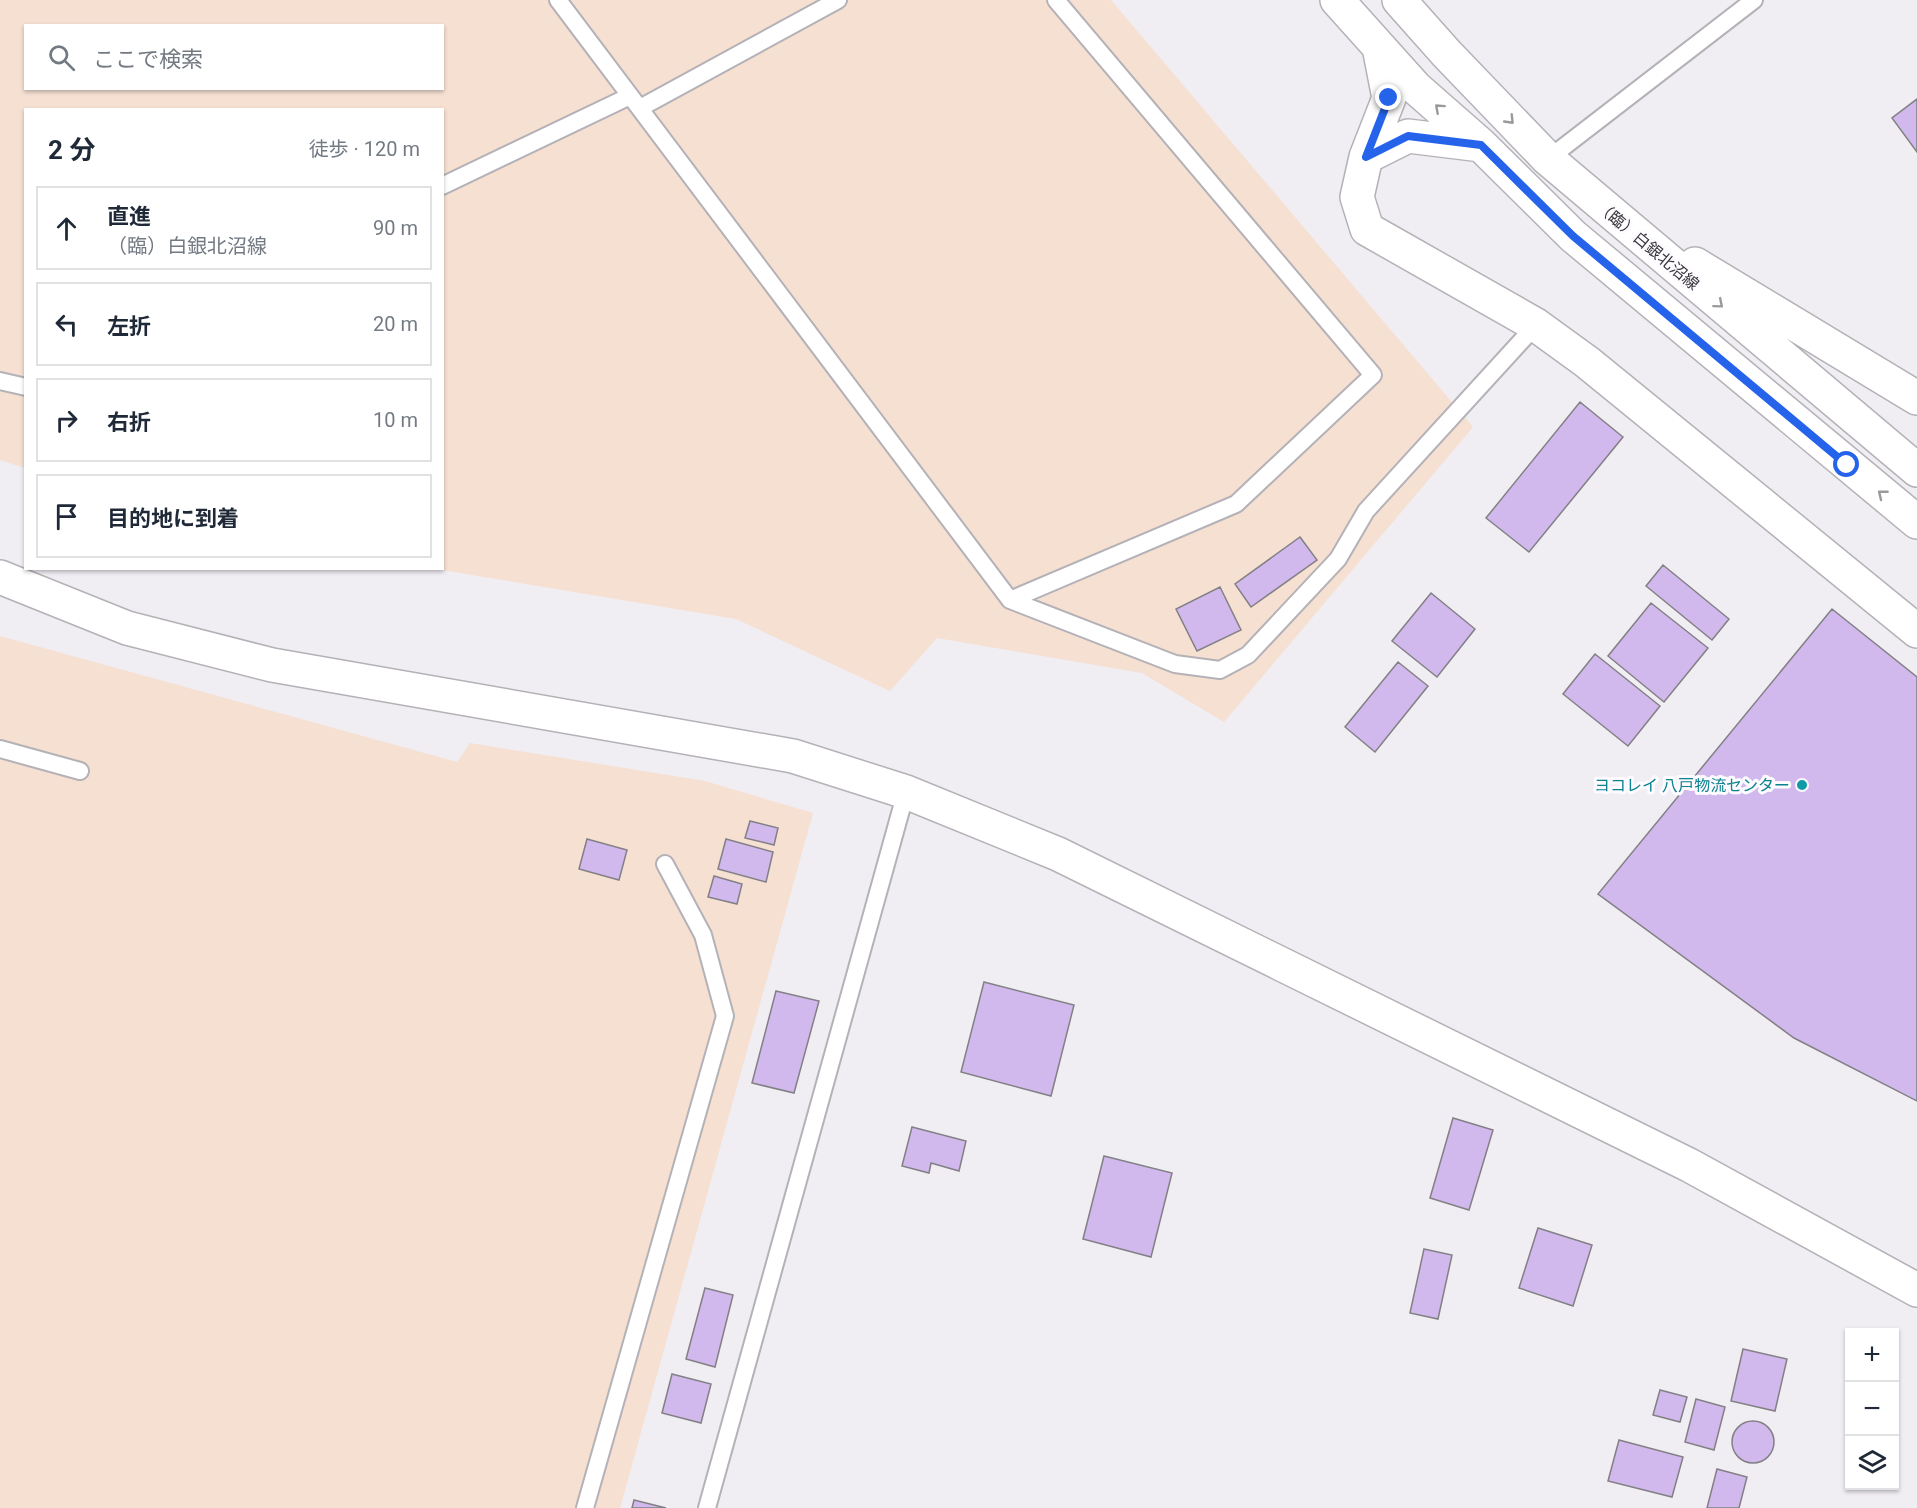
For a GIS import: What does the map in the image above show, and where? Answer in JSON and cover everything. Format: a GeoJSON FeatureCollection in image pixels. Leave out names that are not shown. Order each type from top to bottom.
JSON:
{"type":"FeatureCollection","features":[{"type":"Feature","properties":{"kind":"street"},"geometry":{"type":"LineString","coordinates":[[1337,0],[1416,88],[1481,145],[1573,236],[1917,522]]}},
{"type":"Feature","properties":{"kind":"street","name":"（臨）白銀北沼線"},"geometry":{"type":"LineString","coordinates":[[1399,0],[1447,54],[1548,159],[1917,470]]}},
{"type":"Feature","properties":{"kind":"street"},"geometry":{"type":"LineString","coordinates":[[1379,47],[1389,98],[1366,157],[1357,197],[1367,229],[1536,325],[1587,362],[1917,631]]}},
{"type":"Feature","properties":{"kind":"street"},"geometry":{"type":"LineString","coordinates":[[1366,157],[1408,136],[1481,145]]}},
{"type":"Feature","properties":{"kind":"street"},"geometry":{"type":"LineString","coordinates":[[1607,211],[1917,398]]}},
{"type":"Feature","properties":{"kind":"street"},"geometry":{"type":"LineString","coordinates":[[0,577],[127,628],[272,665],[793,756],[906,792],[1058,854],[1689,1165],[1917,1290]]}},
{"type":"Feature","properties":{"kind":"lane"},"geometry":{"type":"LineString","coordinates":[[558,0],[1010,600],[1175,664],[1220,670],[1248,655],[1338,559],[1366,511],[1536,325]]}},
{"type":"Feature","properties":{"kind":"lane"},"geometry":{"type":"LineString","coordinates":[[444,185],[635,102],[838,0]]}},
{"type":"Feature","properties":{"kind":"lane"},"geometry":{"type":"LineString","coordinates":[[1010,600],[1236,504],[1373,375],[1056,0]]}},
{"type":"Feature","properties":{"kind":"lane"},"geometry":{"type":"LineString","coordinates":[[1548,159],[1754,0]]}},
{"type":"Feature","properties":{"kind":"lane"},"geometry":{"type":"LineString","coordinates":[[0,381],[24,387]]}},
{"type":"Feature","properties":{"kind":"lane"},"geometry":{"type":"LineString","coordinates":[[0,749],[80,771]]}},
{"type":"Feature","properties":{"kind":"lane"},"geometry":{"type":"LineString","coordinates":[[707,1508],[906,792]]}},
{"type":"Feature","properties":{"kind":"lane"},"geometry":{"type":"LineString","coordinates":[[585,1508],[725,1016],[703,935],[665,864]]}},
{"type":"Feature","properties":{"kind":"shaded area"},"geometry":{"type":"Polygon","coordinates":[[[0,0],[1111,0],[1473,427],[1224,722],[1142,673],[937,638],[890,691],[736,619],[442,570],[444,570],[444,108],[24,108],[24,468],[0,460],[0,0]]]}},
{"type":"Feature","properties":{"kind":"shaded area"},"geometry":{"type":"Polygon","coordinates":[[[0,636],[457,762],[470,743],[705,781],[813,813],[620,1508],[0,1508],[0,636]]]}},
{"type":"Feature","properties":{"kind":"building"},"geometry":{"type":"Polygon","coordinates":[[[1917,99],[1917,152],[1892,118],[1917,99]]]}},
{"type":"Feature","properties":{"kind":"building"},"geometry":{"type":"Polygon","coordinates":[[[1580,402],[1623,437],[1529,552],[1486,518],[1580,402]]]}},
{"type":"Feature","properties":{"kind":"building"},"geometry":{"type":"Polygon","coordinates":[[[1300,537],[1317,560],[1251,607],[1235,584],[1300,537]]]}},
{"type":"Feature","properties":{"kind":"building"},"geometry":{"type":"Polygon","coordinates":[[[1663,565],[1729,619],[1712,640],[1646,586],[1663,565]]]}},
{"type":"Feature","properties":{"kind":"building"},"geometry":{"type":"Polygon","coordinates":[[[1220,587],[1241,630],[1197,651],[1176,609],[1220,587]]]}},
{"type":"Feature","properties":{"kind":"building"},"geometry":{"type":"Polygon","coordinates":[[[1431,593],[1475,629],[1437,677],[1392,641],[1431,593]]]}},
{"type":"Feature","properties":{"kind":"building"},"geometry":{"type":"Polygon","coordinates":[[[1651,603],[1708,648],[1664,702],[1608,656],[1651,603]]]}},
{"type":"Feature","properties":{"kind":"building","name":"ヨコレイ 八戸物流センター"},"geometry":{"type":"Polygon","coordinates":[[[1832,609],[1917,677],[1917,1101],[1794,1038],[1598,894],[1832,609]]]}},
{"type":"Feature","properties":{"kind":"building"},"geometry":{"type":"Polygon","coordinates":[[[1595,654],[1660,706],[1628,746],[1563,694],[1595,654]]]}},
{"type":"Feature","properties":{"kind":"building"},"geometry":{"type":"Polygon","coordinates":[[[1398,662],[1428,686],[1375,752],[1345,727],[1398,662]]]}},
{"type":"Feature","properties":{"kind":"building"},"geometry":{"type":"Polygon","coordinates":[[[750,821],[778,828],[774,845],[745,838],[750,821]]]}},
{"type":"Feature","properties":{"kind":"building"},"geometry":{"type":"Polygon","coordinates":[[[587,839],[627,850],[619,880],[579,869],[587,839]]]}},
{"type":"Feature","properties":{"kind":"building"},"geometry":{"type":"Polygon","coordinates":[[[726,839],[773,852],[766,882],[718,869],[726,839]]]}},
{"type":"Feature","properties":{"kind":"building"},"geometry":{"type":"Polygon","coordinates":[[[714,876],[742,884],[737,904],[708,897],[714,876]]]}},
{"type":"Feature","properties":{"kind":"building"},"geometry":{"type":"Polygon","coordinates":[[[984,982],[1074,1005],[1051,1096],[961,1072],[984,982]]]}},
{"type":"Feature","properties":{"kind":"building"},"geometry":{"type":"Polygon","coordinates":[[[776,991],[819,1001],[794,1093],[752,1083],[776,991]]]}},
{"type":"Feature","properties":{"kind":"building"},"geometry":{"type":"Polygon","coordinates":[[[1453,1118],[1493,1130],[1469,1210],[1430,1198],[1453,1118]]]}},
{"type":"Feature","properties":{"kind":"building"},"geometry":{"type":"Polygon","coordinates":[[[912,1127],[966,1141],[959,1171],[931,1163],[929,1173],[902,1166],[912,1127]]]}},
{"type":"Feature","properties":{"kind":"building"},"geometry":{"type":"Polygon","coordinates":[[[1104,1156],[1172,1173],[1151,1257],[1083,1239],[1104,1156]]]}},
{"type":"Feature","properties":{"kind":"building"},"geometry":{"type":"Polygon","coordinates":[[[1538,1228],[1592,1245],[1573,1306],[1519,1288],[1538,1228]]]}},
{"type":"Feature","properties":{"kind":"building"},"geometry":{"type":"Polygon","coordinates":[[[1424,1249],[1452,1255],[1438,1319],[1410,1313],[1424,1249]]]}},
{"type":"Feature","properties":{"kind":"building"},"geometry":{"type":"Polygon","coordinates":[[[705,1288],[733,1295],[715,1367],[686,1359],[705,1288]]]}},
{"type":"Feature","properties":{"kind":"building"},"geometry":{"type":"Polygon","coordinates":[[[1743,1349],[1787,1359],[1775,1411],[1731,1401],[1743,1349]]]}},
{"type":"Feature","properties":{"kind":"building"},"geometry":{"type":"Polygon","coordinates":[[[672,1374],[711,1384],[701,1423],[662,1413],[672,1374]]]}},
{"type":"Feature","properties":{"kind":"building"},"geometry":{"type":"Polygon","coordinates":[[[1660,1390],[1687,1397],[1680,1422],[1653,1415],[1660,1390]]]}},
{"type":"Feature","properties":{"kind":"building"},"geometry":{"type":"Polygon","coordinates":[[[1696,1399],[1725,1407],[1714,1450],[1685,1442],[1696,1399]]]}},
{"type":"Feature","properties":{"kind":"building"},"geometry":{"type":"Polygon","coordinates":[[[1753,1421],[1761,1422],[1768,1427],[1773,1434],[1773,1450],[1768,1457],[1761,1462],[1753,1463],[1745,1462],[1738,1457],[1733,1450],[1732,1442],[1733,1434],[1738,1427],[1745,1422],[1753,1421]]]}},
{"type":"Feature","properties":{"kind":"building"},"geometry":{"type":"Polygon","coordinates":[[[1619,1440],[1683,1457],[1672,1497],[1608,1481],[1619,1440]]]}},
{"type":"Feature","properties":{"kind":"building"},"geometry":{"type":"Polygon","coordinates":[[[1717,1469],[1747,1477],[1739,1508],[1707,1508],[1717,1469]]]}},
{"type":"Feature","properties":{"kind":"building"},"geometry":{"type":"Polygon","coordinates":[[[634,1500],[666,1508],[632,1508],[634,1500]]]}},
{"type":"Feature","properties":{"kind":"place","name":"ヨコレイ 八戸物流センター"},"geometry":{"type":"Point","coordinates":[1802,785]}},
{"type":"Feature","properties":{"kind":"route"},"geometry":{"type":"LineString","coordinates":[[1389,98],[1366,157],[1408,136],[1481,145],[1573,236],[1847,465]]}}]}
